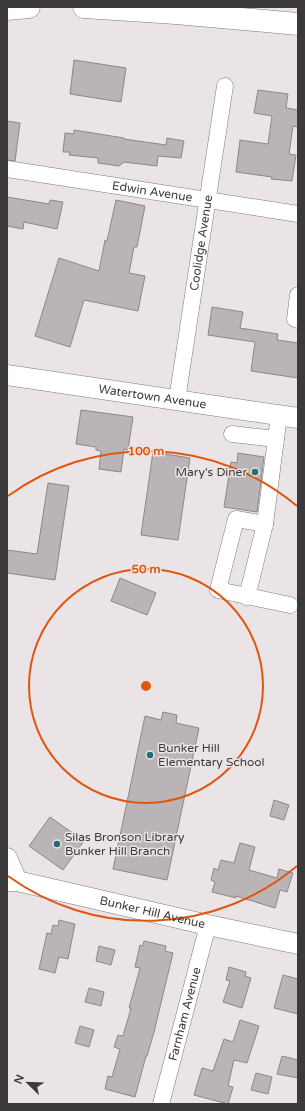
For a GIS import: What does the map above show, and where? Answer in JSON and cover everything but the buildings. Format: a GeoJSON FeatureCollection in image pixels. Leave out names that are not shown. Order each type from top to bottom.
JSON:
{"type":"FeatureCollection","features":[{"type":"Feature","properties":{"kind":"highway"},"geometry":{"type":"LineString","coordinates":[[7,9],[29,7]]}},
{"type":"Feature","properties":{"kind":"highway"},"geometry":{"type":"LineString","coordinates":[[84,7],[176,13],[298,24]]}},
{"type":"Feature","properties":{"kind":"main road","name":"Watertown Avenue"},"geometry":{"type":"LineString","coordinates":[[7,375],[289,416]]}},
{"type":"Feature","properties":{"kind":"main road"},"geometry":{"type":"LineString","coordinates":[[7,858],[12,881]]}},
{"type":"Feature","properties":{"kind":"main road","name":"Bunker Hill Avenue"},"geometry":{"type":"LineString","coordinates":[[12,881],[298,944]]}},
{"type":"Feature","properties":{"kind":"street","name":"Coolidge Avenue"},"geometry":{"type":"LineString","coordinates":[[177,400],[226,86]]}},
{"type":"Feature","properties":{"kind":"street","name":"Edwin Avenue"},"geometry":{"type":"LineString","coordinates":[[7,169],[298,214]]}},
{"type":"Feature","properties":{"kind":"street"},"geometry":{"type":"LineString","coordinates":[[298,295],[295,319],[298,320]]}},
{"type":"Feature","properties":{"kind":"street"},"geometry":{"type":"LineString","coordinates":[[247,597],[265,524],[276,439],[289,416]]}},
{"type":"Feature","properties":{"kind":"street"},"geometry":{"type":"LineString","coordinates":[[232,434],[276,439]]}},
{"type":"Feature","properties":{"kind":"street"},"geometry":{"type":"LineString","coordinates":[[265,524],[236,519],[218,590],[290,605]]}},
{"type":"Feature","properties":{"kind":"street","name":"Farnham Avenue"},"geometry":{"type":"LineString","coordinates":[[161,1104],[208,925]]}},
{"type":"Feature","properties":{"kind":"place","name":"Mary's Diner"},"geometry":{"type":"Point","coordinates":[255,472]}},
{"type":"Feature","properties":{"kind":"place","name":"Bunker Hill Elementary School"},"geometry":{"type":"Point","coordinates":[150,755]}},
{"type":"Feature","properties":{"kind":"place","name":"Silas Bronson Library Bunker Hill Branch"},"geometry":{"type":"Point","coordinates":[57,844]}}]}
